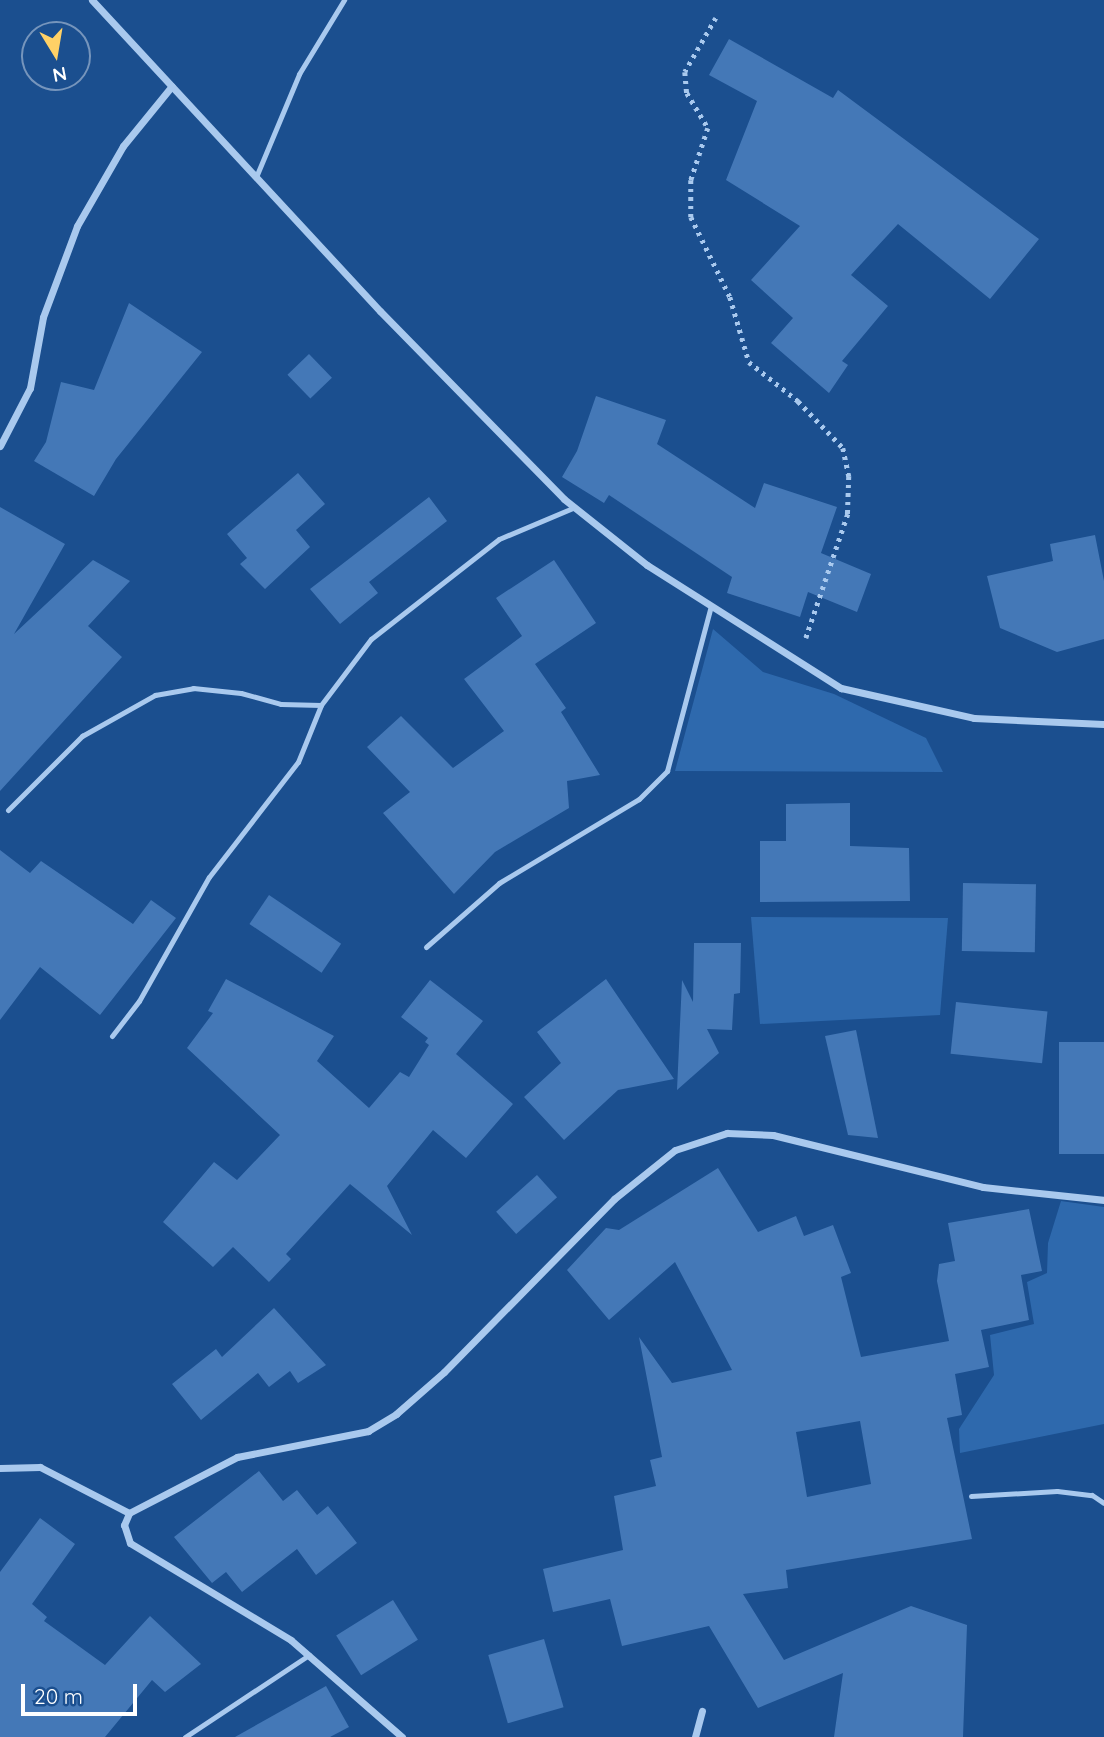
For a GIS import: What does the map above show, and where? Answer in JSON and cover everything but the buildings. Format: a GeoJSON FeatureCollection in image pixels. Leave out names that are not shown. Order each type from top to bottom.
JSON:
{"type":"FeatureCollection","features":[{"type":"Feature","properties":{"kind":"street"},"geometry":{"type":"LineString","coordinates":[[92,0],[400,331],[564,499],[578,506],[647,565],[841,688],[974,719],[1104,724]]}},
{"type":"Feature","properties":{"kind":"street"},"geometry":{"type":"LineString","coordinates":[[0,446],[30,388],[43,317],[77,226],[123,146],[172,86]]}},
{"type":"Feature","properties":{"kind":"street"},"geometry":{"type":"LineString","coordinates":[[402,1737],[309,1655],[130,1543],[124,1525],[129,1513],[237,1457],[368,1431],[396,1414],[444,1372],[614,1199],[675,1150],[727,1133],[773,1135],[983,1186],[1104,1200]]}},
{"type":"Feature","properties":{"kind":"street"},"geometry":{"type":"LineString","coordinates":[[0,1468],[40,1467],[129,1513]]}},
{"type":"Feature","properties":{"kind":"street"},"geometry":{"type":"LineString","coordinates":[[695,1737],[702,1711]]}},
{"type":"Feature","properties":{"kind":"lane"},"geometry":{"type":"LineString","coordinates":[[256,177],[299,74],[344,0]]}},
{"type":"Feature","properties":{"kind":"lane"},"geometry":{"type":"LineString","coordinates":[[112,1036],[139,1001],[209,877],[298,762],[321,705],[371,639],[499,539],[578,506]]}},
{"type":"Feature","properties":{"kind":"lane"},"geometry":{"type":"LineString","coordinates":[[426,947],[499,883],[639,799],[667,771],[711,606]]}},
{"type":"Feature","properties":{"kind":"lane"},"geometry":{"type":"LineString","coordinates":[[8,810],[82,736],[155,695],[193,688],[240,693],[281,704],[321,705]]}},
{"type":"Feature","properties":{"kind":"lane"},"geometry":{"type":"LineString","coordinates":[[971,1496],[1057,1491],[1091,1495],[1104,1503]]}},
{"type":"Feature","properties":{"kind":"lane"},"geometry":{"type":"LineString","coordinates":[[185,1737],[309,1655]]}},
{"type":"Feature","properties":{"kind":"path"},"geometry":{"type":"LineString","coordinates":[[716,18],[685,72],[687,93],[708,128],[691,180],[691,217],[730,297],[749,362],[798,401],[843,448],[849,476],[848,514],[798,661]]}},
{"type":"Feature","properties":{"kind":"shaded area"},"geometry":{"type":"Polygon","coordinates":[[[713,629],[763,672],[834,694],[926,738],[943,772],[675,771],[713,629]]]}},
{"type":"Feature","properties":{"kind":"shaded area"},"geometry":{"type":"Polygon","coordinates":[[[751,917],[948,918],[940,1015],[760,1024],[751,917]]]}},
{"type":"Feature","properties":{"kind":"shaded area"},"geometry":{"type":"Polygon","coordinates":[[[1061,1201],[1104,1207],[1104,1424],[960,1453],[959,1429],[994,1375],[990,1335],[1034,1324],[1027,1282],[1047,1273],[1048,1243],[1061,1201]]]}}]}
